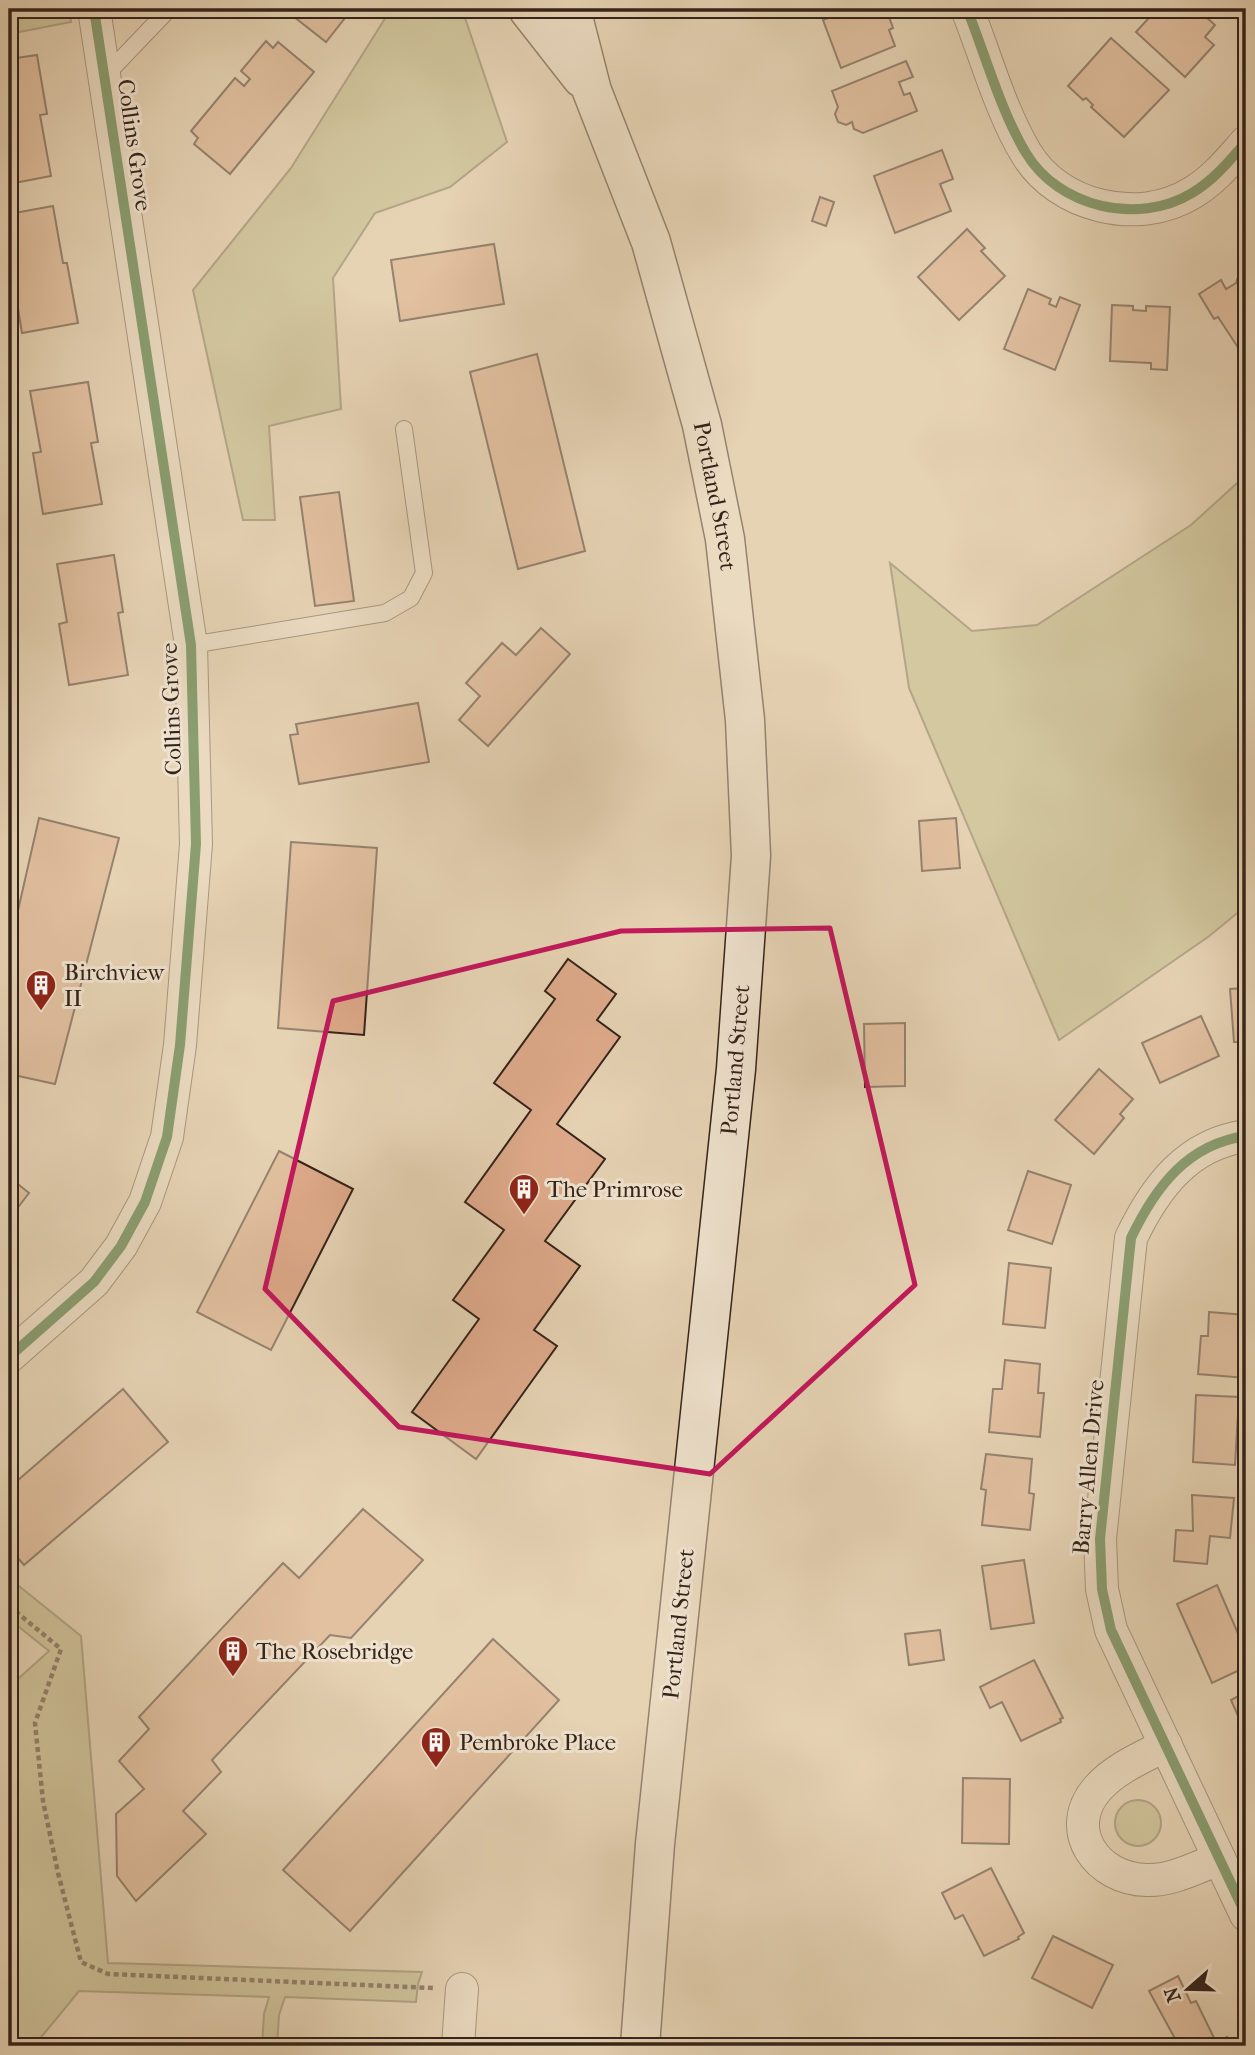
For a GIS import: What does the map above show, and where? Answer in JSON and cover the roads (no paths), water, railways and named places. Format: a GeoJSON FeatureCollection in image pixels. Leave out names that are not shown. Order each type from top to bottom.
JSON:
{"type":"FeatureCollection","features":[{"type":"Feature","properties":{"kind":"main road","name":"Portland Street"},"geometry":{"type":"LineString","coordinates":[[528,9],[592,91]]}},
{"type":"Feature","properties":{"kind":"main road","name":"Portland Street"},"geometry":{"type":"LineString","coordinates":[[570,9],[592,91],[651,242],[702,425],[725,539],[745,720],[751,856],[736,1069],[655,1844],[640,2046]]}},
{"type":"Feature","properties":{"kind":"street","name":"Collins Grove"},"geometry":{"type":"LineString","coordinates":[[9,1357],[94,1282],[114,1255],[145,1202],[167,1137],[180,1045],[196,844],[191,645],[94,9]]}},
{"type":"Feature","properties":{"kind":"street"},"geometry":{"type":"LineString","coordinates":[[967,9],[1003,104],[1026,153],[1042,174],[1063,190],[1087,202],[1113,208],[1139,209],[1165,205],[1190,194],[1216,176],[1246,142]]}},
{"type":"Feature","properties":{"kind":"street","name":"Barry Allen Drive"},"geometry":{"type":"LineString","coordinates":[[1246,1136],[1214,1146],[1189,1159],[1172,1172],[1142,1214],[1131,1238],[1100,1539],[1102,1589],[1111,1630],[1246,1914]]}},
{"type":"Feature","properties":{"kind":"street"},"geometry":{"type":"LineString","coordinates":[[1166,1745],[1119,1771],[1099,1787],[1087,1802],[1083,1823],[1086,1843],[1101,1865],[1127,1879],[1150,1881],[1169,1878],[1219,1858]]}},
{"type":"Feature","properties":{"kind":"street"},"geometry":{"type":"LineString","coordinates":[[458,2046],[462,1989]]}},
{"type":"Feature","properties":{"kind":"lane"},"geometry":{"type":"LineString","coordinates":[[104,77],[169,9]]}},
{"type":"Feature","properties":{"kind":"lane"},"geometry":{"type":"LineString","coordinates":[[191,645],[385,612],[411,598],[424,573],[404,429]]}},
{"type":"Feature","properties":{"kind":"place","name":"Birchview II"},"geometry":{"type":"Point","coordinates":[41,1012]}},
{"type":"Feature","properties":{"kind":"place","name":"The Primrose"},"geometry":{"type":"Point","coordinates":[524,1216]}},
{"type":"Feature","properties":{"kind":"place","name":"The Rosebridge"},"geometry":{"type":"Point","coordinates":[233,1678]}},
{"type":"Feature","properties":{"kind":"place","name":"Pembroke Place"},"geometry":{"type":"Point","coordinates":[436,1769]}}]}
